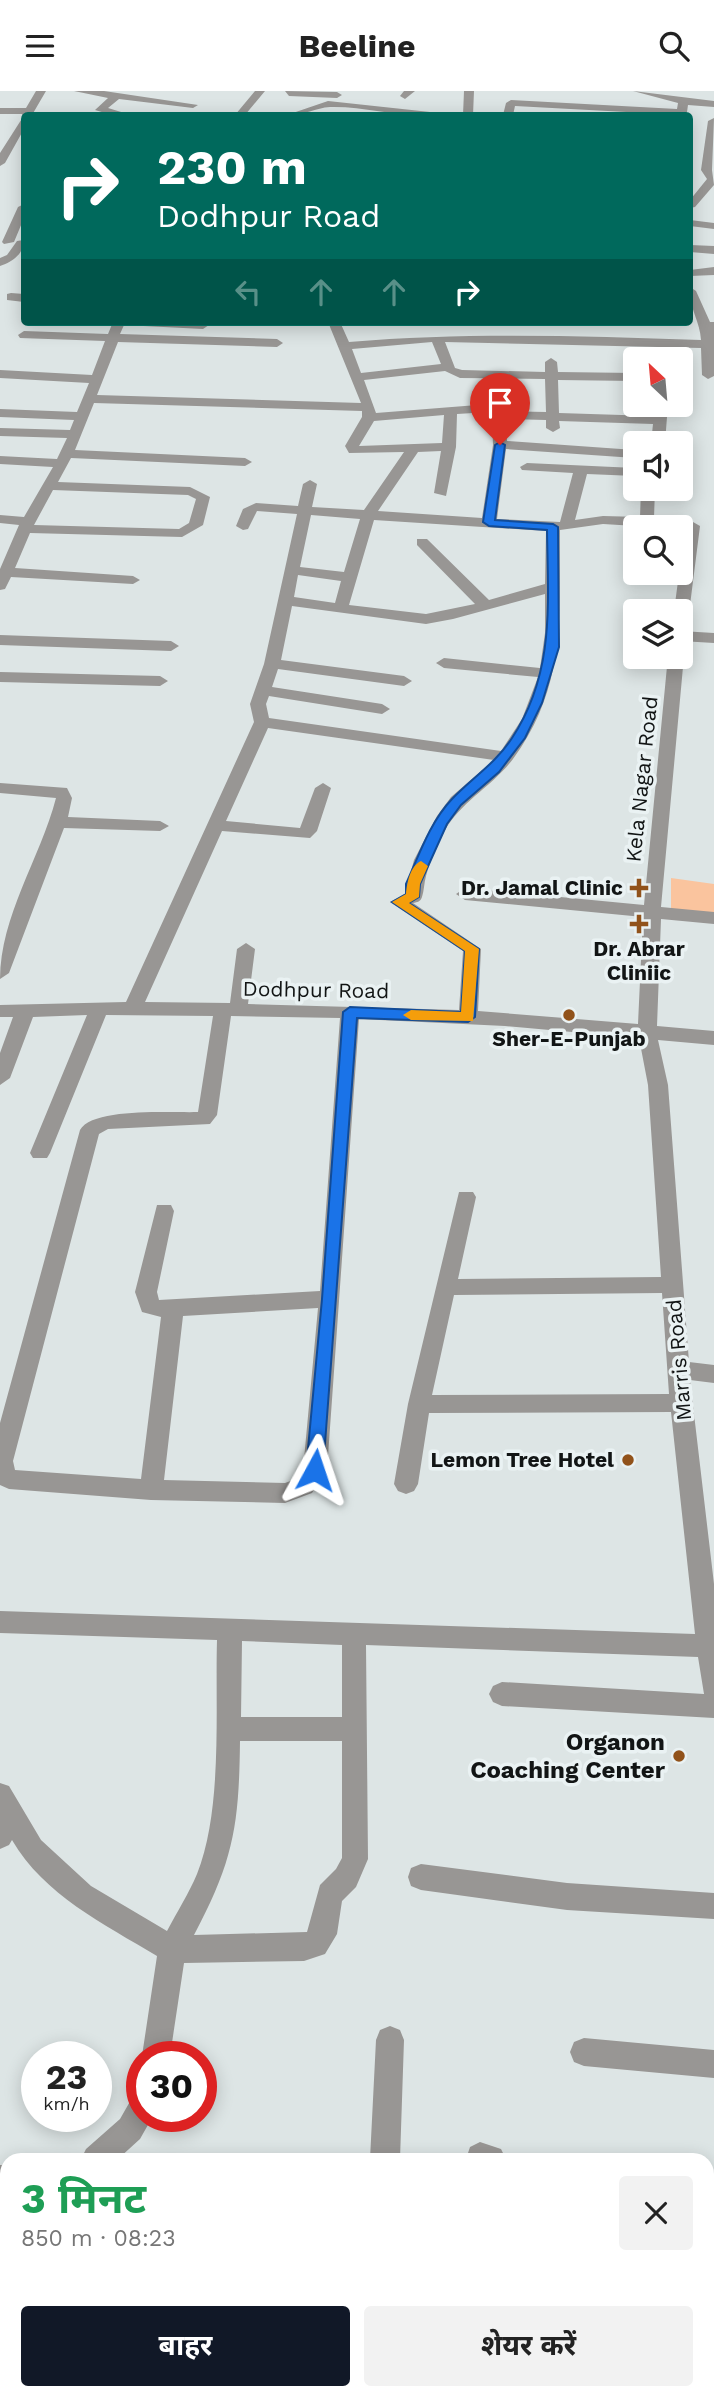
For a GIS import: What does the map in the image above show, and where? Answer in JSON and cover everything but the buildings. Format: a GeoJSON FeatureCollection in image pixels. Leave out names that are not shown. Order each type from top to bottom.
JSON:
{"type":"FeatureCollection","features":[{"type":"Feature","properties":{"kind":"street"},"geometry":{"type":"LineString","coordinates":[[29,112],[41,91]]}},
{"type":"Feature","properties":{"kind":"street"},"geometry":{"type":"LineString","coordinates":[[82,91],[194,106]]}},
{"type":"Feature","properties":{"kind":"street"},"geometry":{"type":"LineString","coordinates":[[148,101],[156,91]]}},
{"type":"Feature","properties":{"kind":"street"},"geometry":{"type":"LineString","coordinates":[[242,112],[260,91]]}},
{"type":"Feature","properties":{"kind":"street"},"geometry":{"type":"LineString","coordinates":[[468,112],[469,91]]}},
{"type":"Feature","properties":{"kind":"street"},"geometry":{"type":"LineString","coordinates":[[638,91],[684,105]]}},
{"type":"Feature","properties":{"kind":"street"},"geometry":{"type":"LineString","coordinates":[[292,112],[289,92],[335,102],[408,112]]}},
{"type":"Feature","properties":{"kind":"street"},"geometry":{"type":"LineString","coordinates":[[110,112],[100,110],[116,96]]}},
{"type":"Feature","properties":{"kind":"street"},"geometry":{"type":"LineString","coordinates":[[512,96],[610,102],[653,112]]}},
{"type":"Feature","properties":{"kind":"street"},"geometry":{"type":"LineString","coordinates":[[512,96],[548,105],[610,102]]}},
{"type":"Feature","properties":{"kind":"street"},"geometry":{"type":"LineString","coordinates":[[660,112],[706,96],[714,104]]}},
{"type":"Feature","properties":{"kind":"street"},"geometry":{"type":"LineString","coordinates":[[303,112],[335,102]]}},
{"type":"Feature","properties":{"kind":"street"},"geometry":{"type":"LineString","coordinates":[[548,105],[550,112]]}},
{"type":"Feature","properties":{"kind":"street"},"geometry":{"type":"LineString","coordinates":[[0,111],[21,115]]}},
{"type":"Feature","properties":{"kind":"street"},"geometry":{"type":"LineString","coordinates":[[693,202],[713,179],[706,170],[710,120]]}},
{"type":"Feature","properties":{"kind":"street"},"geometry":{"type":"LineString","coordinates":[[0,145],[19,145]]}},
{"type":"Feature","properties":{"kind":"street"},"geometry":{"type":"LineString","coordinates":[[0,163],[19,145]]}},
{"type":"Feature","properties":{"kind":"street"},"geometry":{"type":"LineString","coordinates":[[693,203],[714,199]]}},
{"type":"Feature","properties":{"kind":"street"},"geometry":{"type":"LineString","coordinates":[[0,262],[11,257],[21,217]]}},
{"type":"Feature","properties":{"kind":"street"},"geometry":{"type":"LineString","coordinates":[[693,223],[714,226]]}},
{"type":"Feature","properties":{"kind":"street"},"geometry":{"type":"LineString","coordinates":[[693,249],[714,250]]}},
{"type":"Feature","properties":{"kind":"street"},"geometry":{"type":"LineString","coordinates":[[693,273],[714,271]]}},
{"type":"Feature","properties":{"kind":"street"},"geometry":{"type":"LineString","coordinates":[[11,297],[21,298]]}},
{"type":"Feature","properties":{"kind":"street"},"geometry":{"type":"LineString","coordinates":[[693,304],[714,304]]}},
{"type":"Feature","properties":{"kind":"street"},"geometry":{"type":"LineString","coordinates":[[693,305],[710,326],[708,375]]}},
{"type":"Feature","properties":{"kind":"street"},"geometry":{"type":"LineString","coordinates":[[118,326],[64,459],[27,525],[2,579],[133,580]]}},
{"type":"Feature","properties":{"kind":"street"},"geometry":{"type":"LineString","coordinates":[[336,326],[358,377],[369,412],[352,446],[354,450],[449,447]]}},
{"type":"Feature","properties":{"kind":"street"},"geometry":{"type":"LineString","coordinates":[[503,326],[505,337]]}},
{"type":"Feature","properties":{"kind":"street"},"geometry":{"type":"LineString","coordinates":[[24,335],[277,343]]}},
{"type":"Feature","properties":{"kind":"street"},"geometry":{"type":"LineString","coordinates":[[345,346],[437,338],[505,337],[552,338],[603,347],[652,342],[708,344]]}},
{"type":"Feature","properties":{"kind":"street"},"geometry":{"type":"LineString","coordinates":[[437,338],[448,365],[492,396],[555,416],[662,420]]}},
{"type":"Feature","properties":{"kind":"street"},"geometry":{"type":"LineString","coordinates":[[550,447],[555,416],[551,368],[552,338]]}},
{"type":"Feature","properties":{"kind":"street"},"geometry":{"type":"LineString","coordinates":[[652,342],[652,347]]}},
{"type":"Feature","properties":{"kind":"street"},"geometry":{"type":"LineString","coordinates":[[358,377],[448,365],[551,368],[623,376]]}},
{"type":"Feature","properties":{"kind":"street"},"geometry":{"type":"LineString","coordinates":[[88,399],[369,412],[451,411],[492,396],[551,368]]}},
{"type":"Feature","properties":{"kind":"street"},"geometry":{"type":"LineString","coordinates":[[0,374],[94,379]]}},
{"type":"Feature","properties":{"kind":"street"},"geometry":{"type":"LineString","coordinates":[[489,522],[500,445],[492,396]]}},
{"type":"Feature","properties":{"kind":"street"},"geometry":{"type":"LineString","coordinates":[[441,493],[449,447],[451,411]]}},
{"type":"Feature","properties":{"kind":"street"},"geometry":{"type":"LineString","coordinates":[[0,413],[82,416]]}},
{"type":"Feature","properties":{"kind":"street"},"geometry":{"type":"LineString","coordinates":[[660,431],[662,417]]}},
{"type":"Feature","properties":{"kind":"street"},"geometry":{"type":"LineString","coordinates":[[0,432],[75,434]]}},
{"type":"Feature","properties":{"kind":"street"},"geometry":{"type":"LineString","coordinates":[[500,445],[623,453]]}},
{"type":"Feature","properties":{"kind":"street"},"geometry":{"type":"LineString","coordinates":[[341,607],[352,578],[368,515],[413,449]]}},
{"type":"Feature","properties":{"kind":"street"},"geometry":{"type":"LineString","coordinates":[[0,460],[245,461]]}},
{"type":"Feature","properties":{"kind":"street"},"geometry":{"type":"LineString","coordinates":[[527,467],[623,472]]}},
{"type":"Feature","properties":{"kind":"street"},"geometry":{"type":"LineString","coordinates":[[468,1017],[472,949],[398,902],[413,897],[413,884],[441,823],[456,802],[506,757],[525,726],[547,673],[555,621],[552,587],[559,526],[581,470]]}},
{"type":"Feature","properties":{"kind":"street"},"geometry":{"type":"LineString","coordinates":[[133,1008],[262,722],[258,704],[272,664],[287,601],[310,484]]}},
{"type":"Feature","properties":{"kind":"street"},"geometry":{"type":"LineString","coordinates":[[0,519],[27,525],[182,533],[196,525],[203,497],[190,491],[49,486]]}},
{"type":"Feature","properties":{"kind":"street"},"geometry":{"type":"LineString","coordinates":[[243,526],[252,507],[559,526],[603,520],[623,520]]}},
{"type":"Feature","properties":{"kind":"street"},"geometry":{"type":"LineString","coordinates":[[693,526],[698,526],[693,552]]}},
{"type":"Feature","properties":{"kind":"street"},"geometry":{"type":"LineString","coordinates":[[422,542],[486,606]]}},
{"type":"Feature","properties":{"kind":"street"},"geometry":{"type":"LineString","coordinates":[[293,570],[352,578]]}},
{"type":"Feature","properties":{"kind":"street"},"geometry":{"type":"LineString","coordinates":[[287,601],[426,619],[486,606],[552,587]]}},
{"type":"Feature","properties":{"kind":"street"},"geometry":{"type":"LineString","coordinates":[[693,637],[714,638]]}},
{"type":"Feature","properties":{"kind":"street"},"geometry":{"type":"LineString","coordinates":[[0,640],[171,646]]}},
{"type":"Feature","properties":{"kind":"street"},"geometry":{"type":"LineString","coordinates":[[444,663],[547,673]]}},
{"type":"Feature","properties":{"kind":"street"},"geometry":{"type":"LineString","coordinates":[[272,664],[404,681]]}},
{"type":"Feature","properties":{"kind":"street","name":"Kela Nagar Road"},"geometry":{"type":"LineString","coordinates":[[647,1032],[652,912],[675,669]]}},
{"type":"Feature","properties":{"kind":"street"},"geometry":{"type":"LineString","coordinates":[[0,677],[160,681]]}},
{"type":"Feature","properties":{"kind":"street"},"geometry":{"type":"LineString","coordinates":[[264,689],[382,709]]}},
{"type":"Feature","properties":{"kind":"street"},"geometry":{"type":"LineString","coordinates":[[262,722],[506,757]]}},
{"type":"Feature","properties":{"kind":"street"},"geometry":{"type":"LineString","coordinates":[[0,788],[61,792],[64,798],[58,822],[0,973]]}},
{"type":"Feature","properties":{"kind":"street"},"geometry":{"type":"LineString","coordinates":[[216,825],[304,834],[308,831],[323,788]]}},
{"type":"Feature","properties":{"kind":"street"},"geometry":{"type":"LineString","coordinates":[[58,822],[160,826]]}},
{"type":"Feature","properties":{"kind":"street"},"geometry":{"type":"LineString","coordinates":[[465,894],[714,918]]}},
{"type":"Feature","properties":{"kind":"street"},"geometry":{"type":"LineString","coordinates":[[246,949],[207,1115],[203,1119],[105,1122],[90,1130],[1,1461],[3,1472],[9,1479],[151,1490],[285,1493],[301,1489],[310,1481],[315,1470],[330,1299],[350,1012]]}},
{"type":"Feature","properties":{"kind":"street","name":"Dodhpur Road"},"geometry":{"type":"LineString","coordinates":[[0,1011],[133,1008],[350,1012],[468,1017],[714,1038]]}},
{"type":"Feature","properties":{"kind":"street"},"geometry":{"type":"LineString","coordinates":[[0,1078],[26,1009]]}},
{"type":"Feature","properties":{"kind":"street"},"geometry":{"type":"LineString","coordinates":[[40,1153],[99,1009]]}},
{"type":"Feature","properties":{"kind":"street","name":"Marris Road"},"geometry":{"type":"LineString","coordinates":[[647,1032],[659,1085],[681,1403],[714,1688]]}},
{"type":"Feature","properties":{"kind":"street"},"geometry":{"type":"LineString","coordinates":[[406,1484],[419,1404],[466,1197]]}},
{"type":"Feature","properties":{"kind":"street"},"geometry":{"type":"LineString","coordinates":[[164,1211],[146,1292],[150,1306],[157,1309],[330,1299]]}},
{"type":"Feature","properties":{"kind":"street"},"geometry":{"type":"LineString","coordinates":[[446,1287],[673,1285]]}},
{"type":"Feature","properties":{"kind":"street"},"geometry":{"type":"LineString","coordinates":[[151,1490],[173,1308]]}},
{"type":"Feature","properties":{"kind":"street"},"geometry":{"type":"LineString","coordinates":[[679,1370],[714,1374]]}},
{"type":"Feature","properties":{"kind":"street"},"geometry":{"type":"LineString","coordinates":[[419,1404],[681,1403]]}},
{"type":"Feature","properties":{"kind":"street"},"geometry":{"type":"LineString","coordinates":[[0,1622],[709,1646]]}},
{"type":"Feature","properties":{"kind":"street"},"geometry":{"type":"LineString","coordinates":[[158,2041],[172,1949],[209,1879],[221,1839],[226,1798],[230,1630]]}},
{"type":"Feature","properties":{"kind":"street"},"geometry":{"type":"LineString","coordinates":[[3,1799],[32,1849],[81,1895],[172,1949],[304,1947],[314,1944],[323,1934],[330,1894],[346,1878],[355,1859],[354,1636]]}},
{"type":"Feature","properties":{"kind":"street"},"geometry":{"type":"LineString","coordinates":[[502,1694],[714,1706]]}},
{"type":"Feature","properties":{"kind":"street"},"geometry":{"type":"LineString","coordinates":[[228,1729],[355,1728]]}},
{"type":"Feature","properties":{"kind":"street"},"geometry":{"type":"LineString","coordinates":[[0,1836],[3,1799]]}},
{"type":"Feature","properties":{"kind":"street"},"geometry":{"type":"LineString","coordinates":[[421,1877],[582,1900],[714,1906]]}},
{"type":"Feature","properties":{"kind":"street"},"geometry":{"type":"LineString","coordinates":[[385,2153],[390,2040]]}},
{"type":"Feature","properties":{"kind":"street"},"geometry":{"type":"LineString","coordinates":[[584,2052],[714,2064]]}},
{"type":"Feature","properties":{"kind":"street"},"geometry":{"type":"LineString","coordinates":[[105,2153],[127,2132]]}},
{"type":"Feature","properties":{"kind":"shaded area"},"geometry":{"type":"Polygon","coordinates":[[[671,878],[714,884],[714,916],[671,911],[671,878]]]}},
{"type":"Feature","properties":{"kind":"slow traffic"},"geometry":{"type":"LineString","coordinates":[[411,1015],[468,1017],[472,949],[398,902],[413,897],[413,884],[421,866]]}},
{"type":"Feature","properties":{"kind":"place","name":"Dr. Jamal Clinic"},"geometry":{"type":"Point","coordinates":[639,888]}},
{"type":"Feature","properties":{"kind":"place","name":"Dr. Abrar Cliniic"},"geometry":{"type":"Point","coordinates":[639,924]}},
{"type":"Feature","properties":{"kind":"place","name":"Sher-E-Punjab"},"geometry":{"type":"Point","coordinates":[569,1015]}},
{"type":"Feature","properties":{"kind":"place","name":"Lemon Tree Hotel"},"geometry":{"type":"Point","coordinates":[628,1460]}},
{"type":"Feature","properties":{"kind":"place","name":"Organon Coaching Center"},"geometry":{"type":"Point","coordinates":[679,1756]}},
{"type":"Feature","properties":{"kind":"route"},"geometry":{"type":"LineString","coordinates":[[315,1470],[350,1012],[468,1017],[472,949],[398,902],[413,897],[413,884],[441,823],[456,802],[495,770],[519,738],[536,703],[554,647],[553,527],[489,522],[500,445]]}}]}
